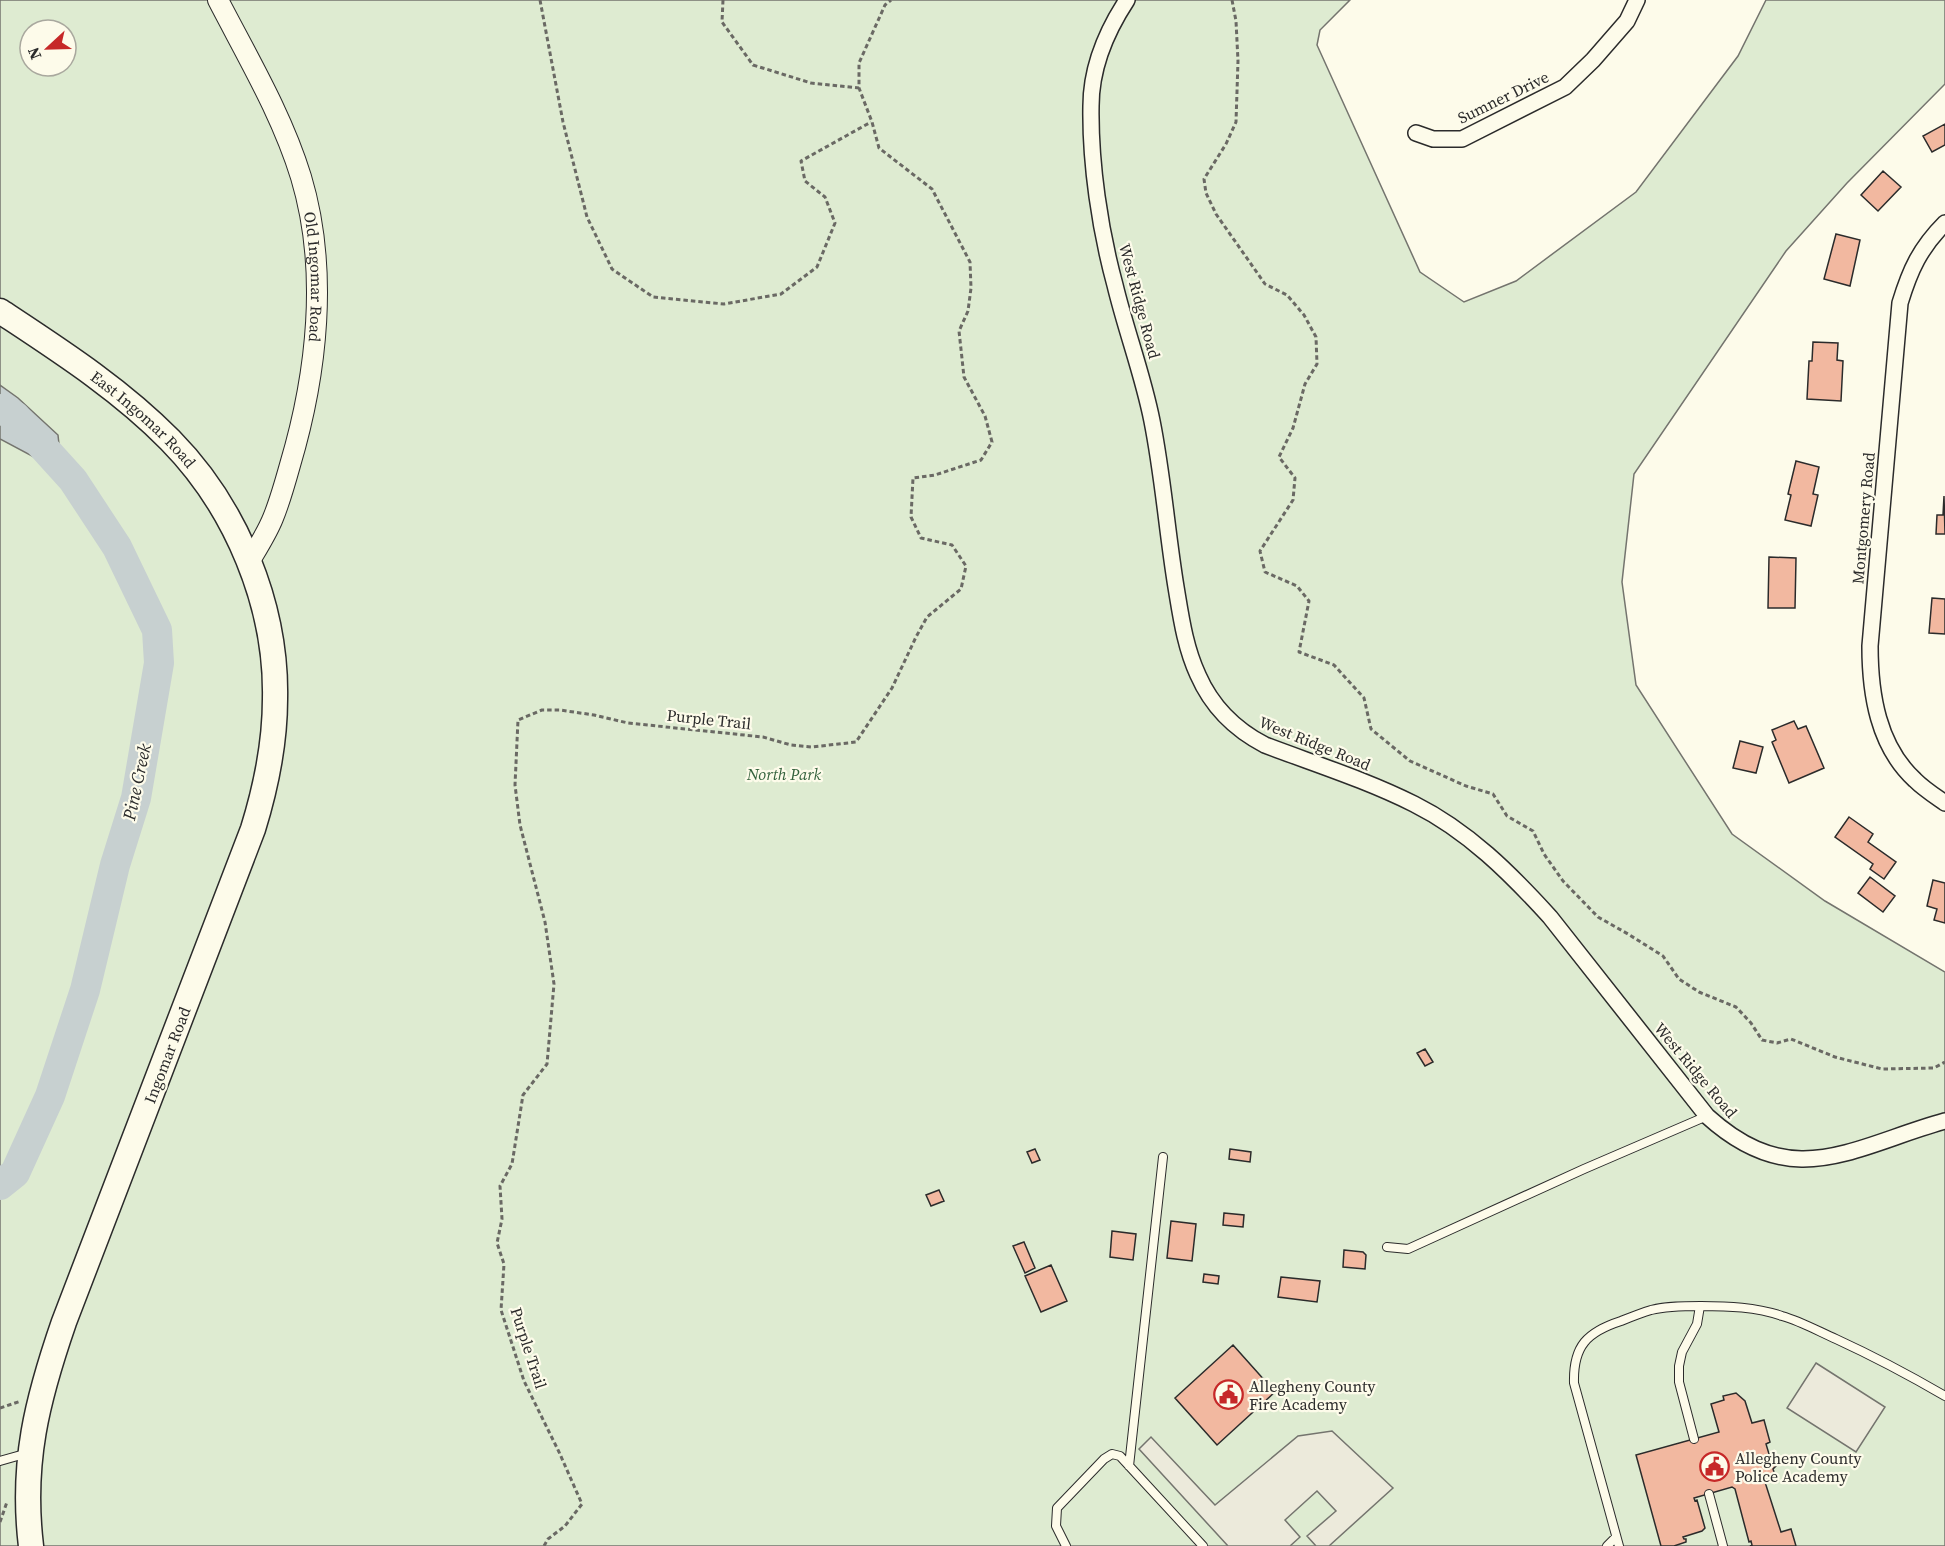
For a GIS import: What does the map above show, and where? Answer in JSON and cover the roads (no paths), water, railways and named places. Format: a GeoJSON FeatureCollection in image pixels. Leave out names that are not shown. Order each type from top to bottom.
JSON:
{"type":"FeatureCollection","features":[{"type":"Feature","properties":{"kind":"main road","name":"East Ingomar Road"},"geometry":{"type":"LineString","coordinates":[[0,311],[112,389],[171,441],[211,491],[227,516],[249,562]]}},
{"type":"Feature","properties":{"kind":"main road","name":"Ingomar Road"},"geometry":{"type":"LineString","coordinates":[[31,1546],[28,1497],[29,1452],[42,1388],[60,1333],[243,857],[263,796],[273,734],[275,699],[273,663],[268,629],[249,562]]}},
{"type":"Feature","properties":{"kind":"street","name":"Old Ingomar Road"},"geometry":{"type":"LineString","coordinates":[[218,0],[274,110],[293,153],[309,207],[315,262],[315,332],[301,426],[273,519],[249,562]]}},
{"type":"Feature","properties":{"kind":"street","name":"West Ridge Road"},"geometry":{"type":"LineString","coordinates":[[1127,0],[1105,37],[1096,64],[1090,104],[1103,230],[1114,283],[1152,419],[1181,621],[1189,651],[1205,690],[1215,706],[1231,723],[1247,735],[1266,745],[1389,792],[1416,805],[1485,850],[1550,917],[1707,1116],[1738,1142],[1788,1160],[1804,1160],[1843,1155],[1945,1121]]}},
{"type":"Feature","properties":{"kind":"street","name":"Sumner Drive"},"geometry":{"type":"LineString","coordinates":[[1416,133],[1433,139],[1461,139],[1565,87],[1628,21],[1637,0]]}},
{"type":"Feature","properties":{"kind":"street","name":"Montgomery Road"},"geometry":{"type":"LineString","coordinates":[[1945,223],[1922,249],[1911,268],[1900,303],[1871,634],[1870,675],[1882,730],[1899,760],[1914,779],[1945,803]]}},
{"type":"Feature","properties":{"kind":"lane"},"geometry":{"type":"LineString","coordinates":[[1388,1247],[1408,1249],[1707,1116]]}},
{"type":"Feature","properties":{"kind":"lane"},"geometry":{"type":"LineString","coordinates":[[1129,1466],[1163,1157]]}},
{"type":"Feature","properties":{"kind":"lane"},"geometry":{"type":"LineString","coordinates":[[1619,1546],[1574,1383],[1576,1356],[1580,1346],[1591,1335],[1607,1326],[1652,1310],[1681,1306],[1726,1306],[1781,1315],[1905,1372],[1945,1396]]}},
{"type":"Feature","properties":{"kind":"lane"},"geometry":{"type":"LineString","coordinates":[[1694,1439],[1679,1382],[1679,1366],[1682,1352],[1697,1324],[1700,1306]]}},
{"type":"Feature","properties":{"kind":"lane"},"geometry":{"type":"LineString","coordinates":[[0,1461],[29,1452]]}},
{"type":"Feature","properties":{"kind":"lane"},"geometry":{"type":"LineString","coordinates":[[1066,1546],[1056,1527],[1057,1508],[1108,1456],[1116,1454],[1203,1546]]}},
{"type":"Feature","properties":{"kind":"lane"},"geometry":{"type":"LineString","coordinates":[[1709,1494],[1723,1546]]}},
{"type":"Feature","properties":{"kind":"lane"},"geometry":{"type":"LineString","coordinates":[[1607,1546],[1616,1537]]}},
{"type":"Feature","properties":{"kind":"waterway","name":"Pine Creek"},"geometry":{"type":"LineString","coordinates":[[0,409],[15,416],[73,480],[117,547],[157,630],[159,663],[136,798],[115,865],[85,990],[50,1096],[15,1173],[0,1185]]}},
{"type":"Feature","properties":{"kind":"place","name":"Allegheny County Fire Academy"},"geometry":{"type":"Point","coordinates":[1228,1395]}},
{"type":"Feature","properties":{"kind":"place","name":"Allegheny County Police Academy"},"geometry":{"type":"Point","coordinates":[1714,1467]}},
{"type":"Feature","properties":{"kind":"park label","name":"North Park"},"geometry":{"type":"Point","coordinates":[784,774]}}]}
